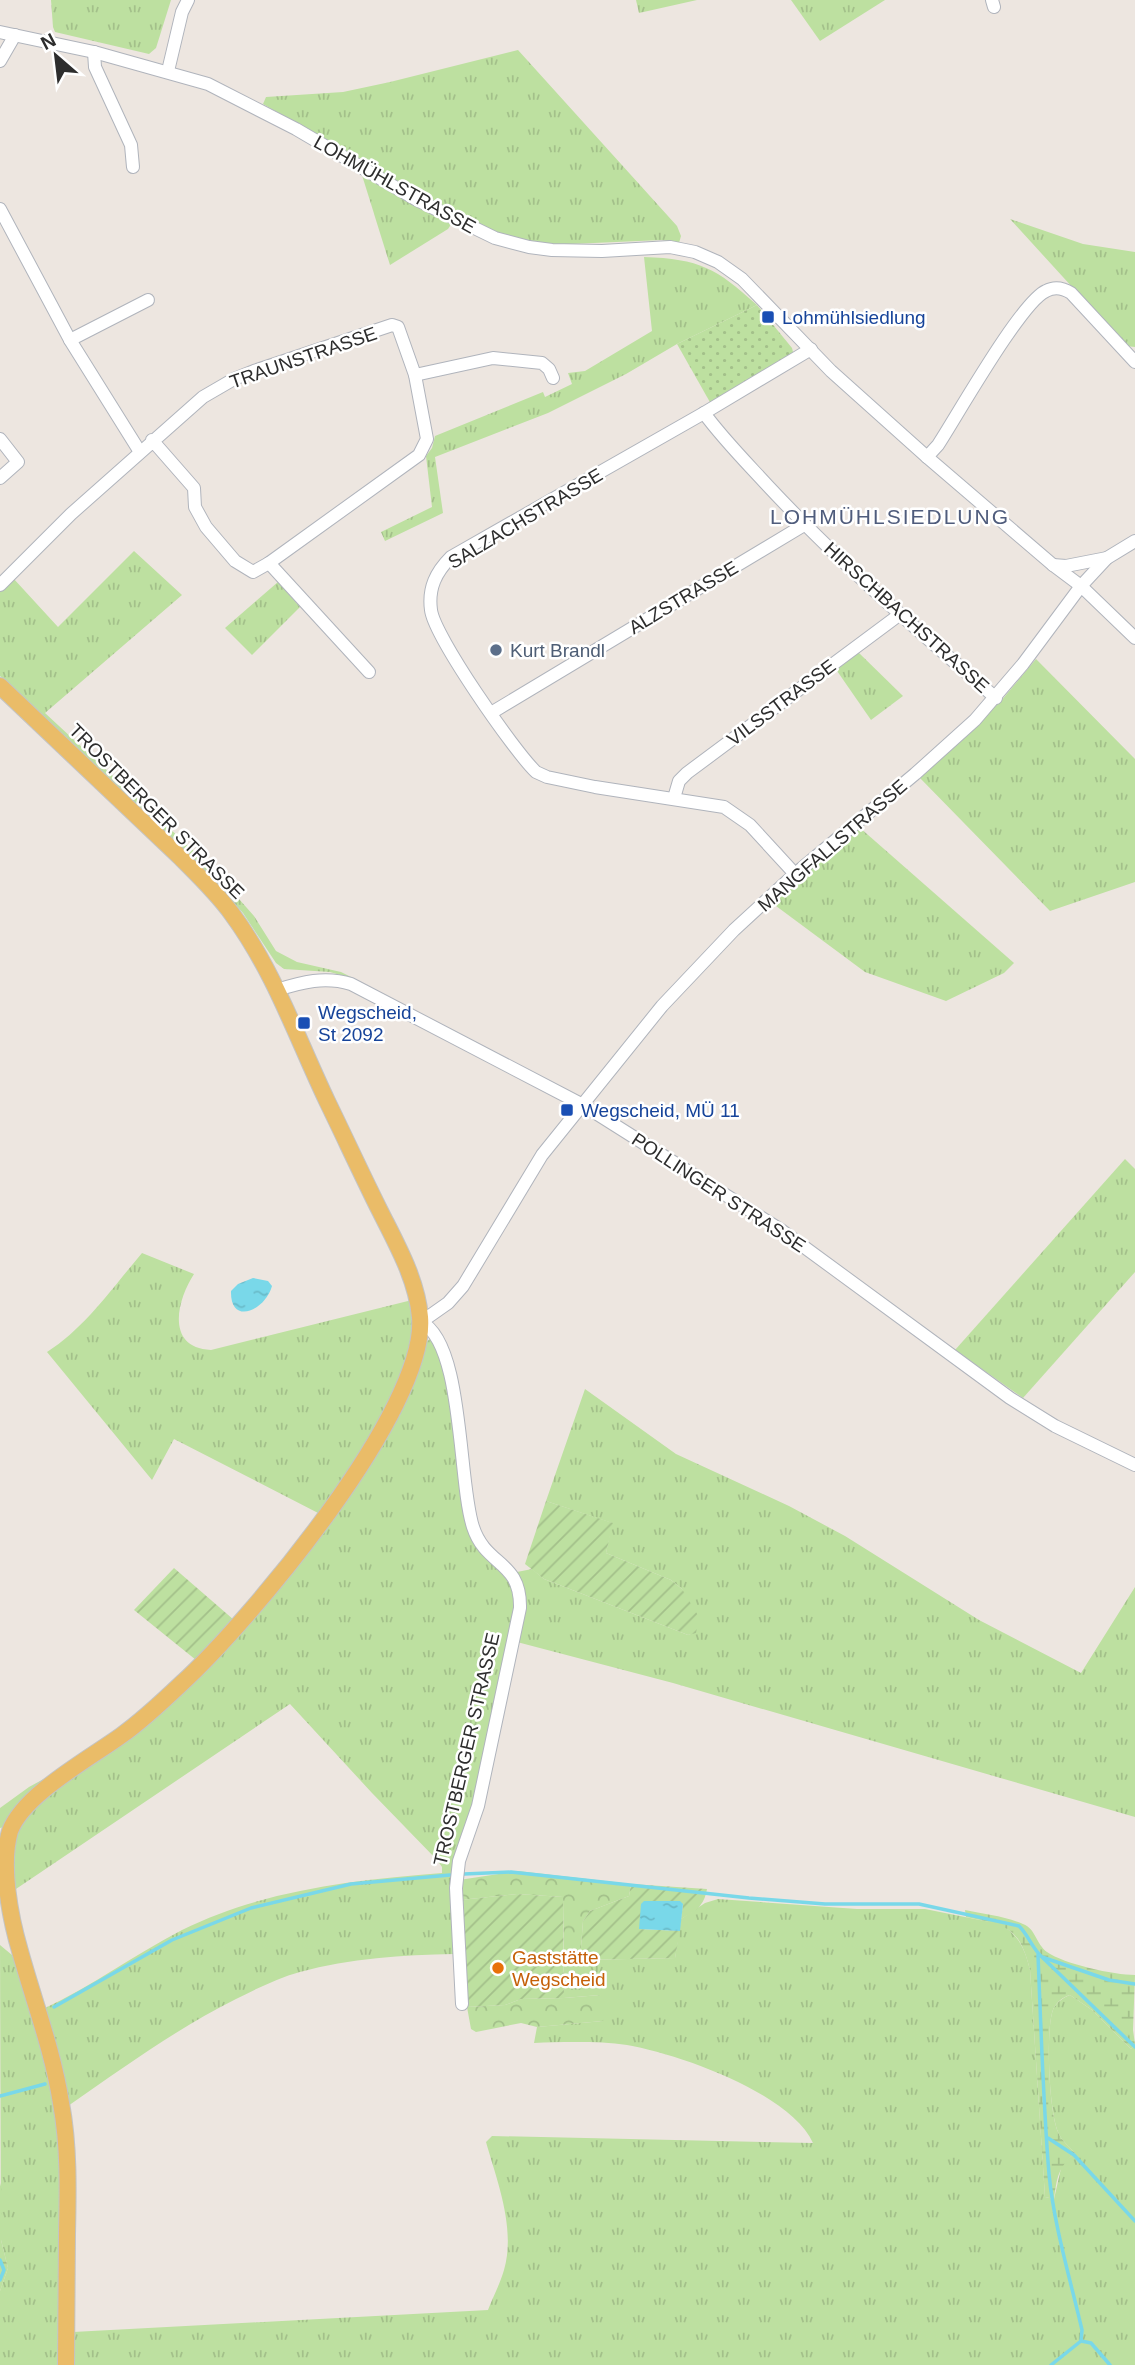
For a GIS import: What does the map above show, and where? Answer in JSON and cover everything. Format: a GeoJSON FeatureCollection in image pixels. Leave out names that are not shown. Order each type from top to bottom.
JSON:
{"type":"FeatureCollection","features":[{"type":"Feature","properties":{"kind":"main road","name":"TROSTBERGER STRASSE"},"geometry":{"type":"LineString","coordinates":[[0,686],[204,881],[240,926],[277,989],[309,1064],[411,1277],[421,1322],[416,1357],[383,1426],[338,1499],[282,1575],[205,1662],[178,1688],[125,1733],[35,1797],[18,1815],[3,1841],[8,1897],[6,1928],[56,2077],[65,2128],[68,2187],[66,2365]]}},
{"type":"Feature","properties":{"kind":"street"},"geometry":{"type":"LineString","coordinates":[[168,71],[187,0]]}},
{"type":"Feature","properties":{"kind":"street","name":"LOHMÜHLSTRASSE"},"geometry":{"type":"LineString","coordinates":[[0,32],[94,52],[208,84],[238,98],[417,200],[495,238],[552,250],[602,251],[670,247],[702,254],[734,272],[811,349]]}},
{"type":"Feature","properties":{"kind":"street"},"geometry":{"type":"LineString","coordinates":[[0,61],[15,35]]}},
{"type":"Feature","properties":{"kind":"street"},"geometry":{"type":"LineString","coordinates":[[94,52],[96,67],[131,145],[133,167]]}},
{"type":"Feature","properties":{"kind":"street"},"geometry":{"type":"LineString","coordinates":[[0,209],[70,340],[140,452]]}},
{"type":"Feature","properties":{"kind":"street"},"geometry":{"type":"LineString","coordinates":[[927,457],[938,445],[1024,312],[1048,290],[1064,289],[1071,293],[1134,358]]}},
{"type":"Feature","properties":{"kind":"street"},"geometry":{"type":"LineString","coordinates":[[70,340],[148,300]]}},
{"type":"Feature","properties":{"kind":"street","name":"TRAUNSTRASSE"},"geometry":{"type":"LineString","coordinates":[[0,585],[71,514],[203,397],[234,379],[393,325],[401,329],[427,430],[428,439],[419,455],[269,563]]}},
{"type":"Feature","properties":{"kind":"street"},"geometry":{"type":"LineString","coordinates":[[811,349],[831,371],[927,457],[1080,586],[1135,638]]}},
{"type":"Feature","properties":{"kind":"street","name":"SALZACHSTRASSE"},"geometry":{"type":"LineString","coordinates":[[795,874],[750,825],[729,810],[674,797],[595,787],[541,775],[529,765],[491,712],[434,622],[430,600],[436,574],[458,553],[811,349]]}},
{"type":"Feature","properties":{"kind":"street"},"geometry":{"type":"LineString","coordinates":[[415,375],[493,358],[542,363],[553,378]]}},
{"type":"Feature","properties":{"kind":"street","name":"HIRSCHBACHSTRASSE"},"geometry":{"type":"LineString","coordinates":[[704,413],[804,525],[899,614],[996,698]]}},
{"type":"Feature","properties":{"kind":"street"},"geometry":{"type":"LineString","coordinates":[[0,439],[18,462],[0,478]]}},
{"type":"Feature","properties":{"kind":"street"},"geometry":{"type":"LineString","coordinates":[[152,440],[190,481],[194,488],[198,516],[235,561],[253,572],[269,563],[369,672]]}},
{"type":"Feature","properties":{"kind":"street","name":"ALZSTRASSE"},"geometry":{"type":"LineString","coordinates":[[491,712],[804,525]]}},
{"type":"Feature","properties":{"kind":"street"},"geometry":{"type":"LineString","coordinates":[[1080,586],[1107,558],[1135,541]]}},
{"type":"Feature","properties":{"kind":"street"},"geometry":{"type":"LineString","coordinates":[[1053,565],[1066,566],[1107,558]]}},
{"type":"Feature","properties":{"kind":"street","name":"MANGFALLSTRASSE"},"geometry":{"type":"LineString","coordinates":[[421,1322],[448,1303],[463,1286],[534,1167],[662,1006],[702,962],[795,874],[915,774],[996,698],[1080,586]]}},
{"type":"Feature","properties":{"kind":"street","name":"VILSSTRASSE"},"geometry":{"type":"LineString","coordinates":[[674,797],[679,781],[687,773],[899,614]]}},
{"type":"Feature","properties":{"kind":"street","name":"POLLINGER STRASSE"},"geometry":{"type":"LineString","coordinates":[[277,989],[316,980],[335,980],[351,984],[583,1105],[781,1230],[1010,1398],[1091,1445],[1135,1465]]}},
{"type":"Feature","properties":{"kind":"street","name":"TROSTBERGER STRASSE"},"geometry":{"type":"LineString","coordinates":[[421,1322],[435,1334],[445,1358],[458,1424],[472,1527],[486,1552],[515,1577],[520,1596],[520,1608],[478,1806],[459,1861],[456,1888],[463,2004]]}},
{"type":"Feature","properties":{"kind":"green space"},"geometry":{"type":"Polygon","coordinates":[[[51,0],[171,0],[156,48],[149,54],[55,32],[51,0]]]}},
{"type":"Feature","properties":{"kind":"green space"},"geometry":{"type":"Polygon","coordinates":[[[636,0],[697,0],[639,13],[636,0]]]}},
{"type":"Feature","properties":{"kind":"green space"},"geometry":{"type":"Polygon","coordinates":[[[791,0],[885,0],[820,41],[791,0]]]}},
{"type":"Feature","properties":{"kind":"green space"},"geometry":{"type":"Polygon","coordinates":[[[518,50],[677,226],[681,236],[679,243],[662,240],[548,245],[506,236],[456,215],[263,104],[266,97],[343,92],[518,50]]]}},
{"type":"Feature","properties":{"kind":"green space"},"geometry":{"type":"Polygon","coordinates":[[[361,172],[452,223],[448,229],[390,265],[361,172]]]}},
{"type":"Feature","properties":{"kind":"green space"},"geometry":{"type":"Polygon","coordinates":[[[1010,219],[1083,244],[1135,252],[1135,347],[1126,346],[1010,219]]]}},
{"type":"Feature","properties":{"kind":"green space"},"geometry":{"type":"Polygon","coordinates":[[[644,257],[680,260],[706,268],[730,282],[757,305],[548,413],[435,457],[443,513],[385,541],[381,532],[432,507],[426,456],[432,448],[435,436],[543,392],[545,397],[572,384],[568,373],[585,371],[652,331],[644,257]]]}},
{"type":"Feature","properties":{"kind":"green space"},"geometry":{"type":"Polygon","coordinates":[[[757,305],[793,352],[711,404],[677,344],[757,305]]]}},
{"type":"Feature","properties":{"kind":"green space"},"geometry":{"type":"Polygon","coordinates":[[[134,551],[182,595],[45,713],[209,865],[254,916],[276,951],[297,962],[341,972],[357,980],[330,972],[284,969],[276,963],[243,913],[200,864],[0,676],[0,592],[13,578],[58,627],[134,551]]]}},
{"type":"Feature","properties":{"kind":"green space"},"geometry":{"type":"Polygon","coordinates":[[[278,582],[300,607],[252,655],[225,628],[278,582]]]}},
{"type":"Feature","properties":{"kind":"green space"},"geometry":{"type":"Polygon","coordinates":[[[858,652],[903,696],[871,720],[835,668],[858,652]]]}},
{"type":"Feature","properties":{"kind":"green space"},"geometry":{"type":"Polygon","coordinates":[[[1036,659],[1135,759],[1135,882],[1050,911],[919,777],[1001,701],[1036,659]]]}},
{"type":"Feature","properties":{"kind":"green space"},"geometry":{"type":"Polygon","coordinates":[[[859,827],[1014,963],[1004,973],[946,1001],[865,972],[772,903],[859,827]]]}},
{"type":"Feature","properties":{"kind":"green space"},"geometry":{"type":"Polygon","coordinates":[[[1125,1159],[1135,1169],[1135,1272],[1023,1398],[955,1350],[1125,1159]]]}},
{"type":"Feature","properties":{"kind":"green space"},"geometry":{"type":"Polygon","coordinates":[[[142,1253],[194,1274],[180,1309],[181,1332],[187,1341],[196,1347],[211,1350],[412,1300],[413,1345],[389,1403],[320,1514],[174,1439],[152,1480],[47,1352],[86,1319],[142,1253]]]}},
{"type":"Feature","properties":{"kind":"green space"},"geometry":{"type":"Polygon","coordinates":[[[430,1339],[434,1340],[442,1356],[469,1527],[510,1576],[516,1612],[480,1781],[454,1865],[454,1954],[357,1960],[292,1974],[236,1999],[192,2023],[68,2106],[43,2009],[182,1930],[244,1905],[309,1889],[442,1873],[442,1867],[437,1860],[290,1704],[13,1891],[14,1841],[30,1810],[274,1593],[420,1362],[425,1343],[430,1339]]]}},
{"type":"Feature","properties":{"kind":"green space"},"geometry":{"type":"Polygon","coordinates":[[[585,1389],[676,1454],[789,1506],[845,1536],[979,1620],[1081,1673],[1135,1587],[1135,1817],[673,1683],[517,1642],[524,1595],[517,1572],[532,1569],[544,1579],[688,1635],[696,1632],[682,1589],[671,1580],[606,1553],[612,1523],[546,1501],[585,1389]]]}},
{"type":"Feature","properties":{"kind":"green space"},"geometry":{"type":"Polygon","coordinates":[[[546,1501],[613,1523],[606,1553],[671,1580],[682,1589],[699,1617],[696,1633],[688,1635],[544,1579],[525,1564],[546,1501]]]}},
{"type":"Feature","properties":{"kind":"green space"},"geometry":{"type":"Polygon","coordinates":[[[174,1568],[234,1620],[196,1660],[134,1610],[174,1568]]]}},
{"type":"Feature","properties":{"kind":"green space"},"geometry":{"type":"Polygon","coordinates":[[[51,1775],[4,1827],[0,1828],[0,1808],[51,1775]]]}},
{"type":"Feature","properties":{"kind":"green space"},"geometry":{"type":"Polygon","coordinates":[[[518,1871],[631,1884],[629,1896],[590,1911],[583,1921],[580,1960],[564,1962],[563,1897],[517,1894],[460,1900],[459,1880],[518,1871]]]}},
{"type":"Feature","properties":{"kind":"green space"},"geometry":{"type":"Polygon","coordinates":[[[631,1884],[707,1889],[701,1904],[681,1919],[683,1904],[639,1929],[680,1931],[675,1958],[580,1960],[583,1921],[590,1911],[629,1896],[631,1884]]]}},
{"type":"Feature","properties":{"kind":"green space"},"geometry":{"type":"Polygon","coordinates":[[[517,1894],[563,1897],[564,1998],[521,1999],[505,2005],[467,2007],[460,1900],[517,1894]]]}},
{"type":"Feature","properties":{"kind":"green space"},"geometry":{"type":"Polygon","coordinates":[[[718,1899],[857,1909],[925,1909],[1000,1924],[1012,1933],[1023,1949],[1030,1970],[1045,2197],[1054,2199],[1062,2164],[1075,2153],[1059,2135],[1052,2107],[1049,2038],[1055,2007],[1070,1995],[1092,2010],[1131,2049],[1135,2044],[1135,2365],[73,2365],[73,2332],[488,2310],[504,2270],[508,2238],[504,2205],[486,2142],[492,2136],[813,2143],[801,2125],[782,2108],[758,2092],[703,2067],[627,2045],[593,2042],[534,2043],[537,2027],[603,2021],[600,1995],[564,1998],[564,1962],[675,1958],[681,1919],[705,1903],[718,1899]]]}},
{"type":"Feature","properties":{"kind":"green space"},"geometry":{"type":"Polygon","coordinates":[[[965,1910],[1001,1917],[1027,1926],[1047,1952],[1065,1961],[1102,1971],[1135,1975],[1135,2044],[1131,2049],[1092,2010],[1070,1995],[1059,2001],[1053,2010],[1049,2055],[1052,2108],[1059,2135],[1075,2153],[1059,2173],[1054,2199],[1045,2197],[1030,1970],[1026,1955],[1016,1936],[1009,1930],[966,1917],[965,1910]]]}},
{"type":"Feature","properties":{"kind":"green space"},"geometry":{"type":"Polygon","coordinates":[[[0,1945],[12,1955],[17,1966],[56,2099],[60,2174],[62,2365],[0,2365],[0,2291],[8,2268],[1,2240],[0,1945]]]}},
{"type":"Feature","properties":{"kind":"green space"},"geometry":{"type":"Polygon","coordinates":[[[600,1995],[610,2000],[611,2006],[603,2021],[537,2027],[521,2023],[476,2032],[471,2029],[467,2007],[505,2005],[521,1999],[600,1995]]]}},
{"type":"Feature","properties":{"kind":"green space"},"geometry":{"type":"Polygon","coordinates":[[[0,2183],[1,2240],[8,2268],[0,2291],[0,2183]]]}},
{"type":"Feature","properties":{"kind":"water"},"geometry":{"type":"Polygon","coordinates":[[[253,1278],[268,1281],[272,1286],[256,1308],[242,1311],[232,1302],[231,1291],[238,1284],[253,1278]]]}},
{"type":"Feature","properties":{"kind":"water"},"geometry":{"type":"Polygon","coordinates":[[[644,1901],[680,1901],[683,1904],[680,1931],[639,1929],[641,1904],[644,1901]]]}},
{"type":"Feature","properties":{"kind":"waterway"},"geometry":{"type":"LineString","coordinates":[[464,1874],[511,1872],[825,1904],[919,1904],[1019,1926],[1042,1957],[1109,1980],[1135,1984]]}},
{"type":"Feature","properties":{"kind":"waterway"},"geometry":{"type":"LineString","coordinates":[[54,2007],[172,1940],[251,1908],[351,1884],[450,1875]]}},
{"type":"Feature","properties":{"kind":"waterway"},"geometry":{"type":"LineString","coordinates":[[1038,1955],[1051,2194],[1082,2330],[1081,2341],[1051,2365]]}},
{"type":"Feature","properties":{"kind":"waterway"},"geometry":{"type":"LineString","coordinates":[[1043,1958],[1135,2047]]}},
{"type":"Feature","properties":{"kind":"waterway"},"geometry":{"type":"LineString","coordinates":[[0,2096],[45,2084]]}},
{"type":"Feature","properties":{"kind":"waterway"},"geometry":{"type":"LineString","coordinates":[[1048,2138],[1074,2155],[1135,2221]]}},
{"type":"Feature","properties":{"kind":"waterway"},"geometry":{"type":"LineString","coordinates":[[0,2260],[4,2270],[0,2280]]}},
{"type":"Feature","properties":{"kind":"waterway"},"geometry":{"type":"LineString","coordinates":[[1081,2341],[1091,2343],[1110,2365]]}},
{"type":"Feature","properties":{"kind":"place","name":"Lohmühlsiedlung"},"geometry":{"type":"Point","coordinates":[768,317]}},
{"type":"Feature","properties":{"kind":"place","name":"Kurt Brandl"},"geometry":{"type":"Point","coordinates":[496,650]}},
{"type":"Feature","properties":{"kind":"place","name":"Wegscheid, St 2092"},"geometry":{"type":"Point","coordinates":[304,1023]}},
{"type":"Feature","properties":{"kind":"place","name":"Wegscheid, MÜ 11"},"geometry":{"type":"Point","coordinates":[567,1110]}},
{"type":"Feature","properties":{"kind":"place","name":"Gaststätte Wegscheid"},"geometry":{"type":"Point","coordinates":[498,1968]}},
{"type":"Feature","properties":{"kind":"district","name":"LOHMÜHLSIEDLUNG"},"geometry":{"type":"Point","coordinates":[890,517]}}]}
